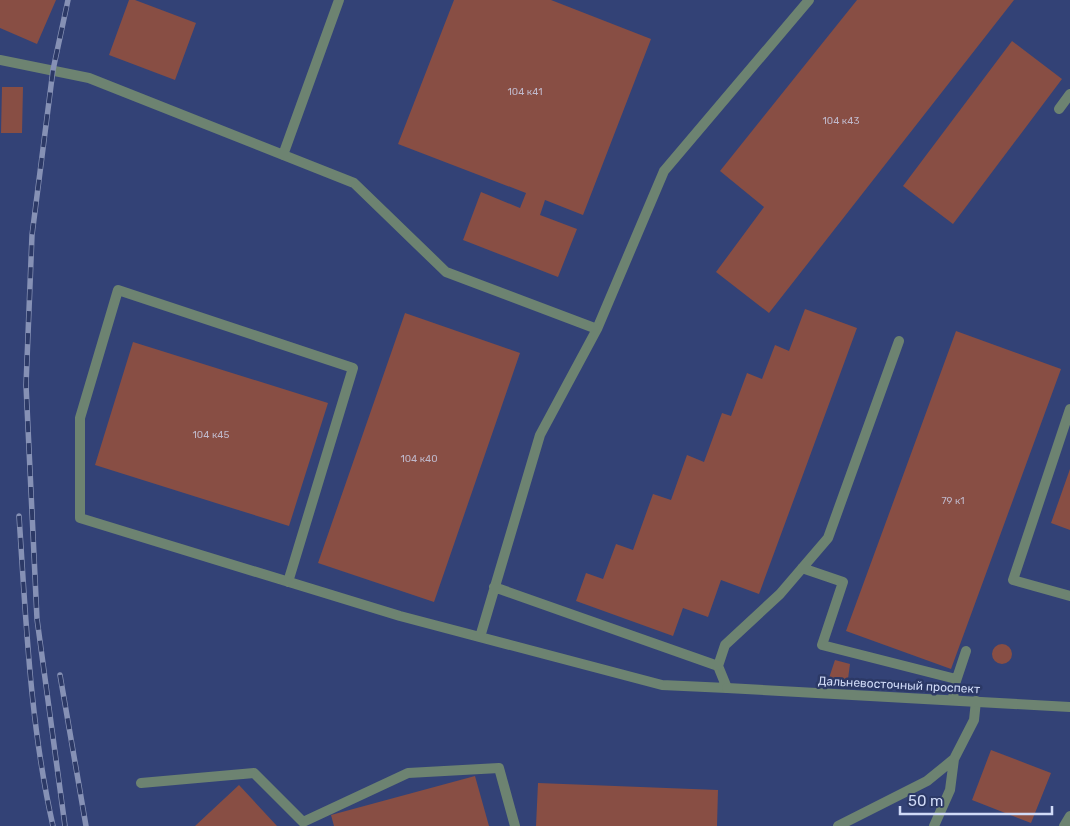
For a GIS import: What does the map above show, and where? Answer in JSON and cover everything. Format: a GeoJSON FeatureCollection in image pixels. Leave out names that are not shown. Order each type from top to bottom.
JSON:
{"type":"FeatureCollection","features":[{"type":"Feature","properties":{"kind":"street"},"geometry":{"type":"LineString","coordinates":[[284,155],[339,0]]}},
{"type":"Feature","properties":{"kind":"street"},"geometry":{"type":"LineString","coordinates":[[480,637],[540,435],[596,329],[664,171],[809,0]]}},
{"type":"Feature","properties":{"kind":"street"},"geometry":{"type":"LineString","coordinates":[[0,60],[89,78],[354,183],[446,272],[596,329]]}},
{"type":"Feature","properties":{"kind":"street"},"geometry":{"type":"LineString","coordinates":[[1059,109],[1070,94]]}},
{"type":"Feature","properties":{"kind":"street","name":"Дальневосточный проспект"},"geometry":{"type":"LineString","coordinates":[[288,582],[353,368],[118,290],[80,418],[80,518],[288,582],[400,616],[662,685],[953,699],[1070,707]]}},
{"type":"Feature","properties":{"kind":"street"},"geometry":{"type":"LineString","coordinates":[[727,688],[718,666],[725,644],[780,594],[828,538],[899,342]]}},
{"type":"Feature","properties":{"kind":"street"},"geometry":{"type":"LineString","coordinates":[[1070,409],[1013,580],[1070,596]]}},
{"type":"Feature","properties":{"kind":"street"},"geometry":{"type":"LineString","coordinates":[[802,568],[843,582],[822,645],[956,679]]}},
{"type":"Feature","properties":{"kind":"street"},"geometry":{"type":"LineString","coordinates":[[494,587],[718,666]]}},
{"type":"Feature","properties":{"kind":"street"},"geometry":{"type":"LineString","coordinates":[[953,699],[956,679],[966,650]]}},
{"type":"Feature","properties":{"kind":"street"},"geometry":{"type":"LineString","coordinates":[[934,826],[950,790],[954,759],[974,720],[976,701]]}},
{"type":"Feature","properties":{"kind":"street"},"geometry":{"type":"LineString","coordinates":[[838,826],[927,780],[954,759]]}},
{"type":"Feature","properties":{"kind":"street"},"geometry":{"type":"LineString","coordinates":[[141,783],[254,773],[303,822],[408,773],[500,768],[515,826]]}},
{"type":"Feature","properties":{"kind":"street"},"geometry":{"type":"LineString","coordinates":[[1064,826],[1070,816]]}},
{"type":"Feature","properties":{"kind":"shaded area"},"geometry":{"type":"Polygon","coordinates":[[[0,0],[1070,0],[1070,826],[0,826],[0,0]]]}},
{"type":"Feature","properties":{"kind":"building"},"geometry":{"type":"Polygon","coordinates":[[[0,0],[56,0],[37,44],[0,28],[0,0]]]}},
{"type":"Feature","properties":{"kind":"building"},"geometry":{"type":"Polygon","coordinates":[[[129,0],[135,0],[196,23],[175,80],[109,55],[129,0]]]}},
{"type":"Feature","properties":{"kind":"building"},"geometry":{"type":"Polygon","coordinates":[[[454,0],[551,0],[651,39],[583,215],[545,200],[540,215],[577,229],[558,277],[463,240],[481,192],[520,208],[526,193],[398,144],[454,0]]]}},
{"type":"Feature","properties":{"kind":"building"},"geometry":{"type":"Polygon","coordinates":[[[857,0],[1014,0],[769,313],[716,272],[764,207],[720,171],[857,0]]]}},
{"type":"Feature","properties":{"kind":"building"},"geometry":{"type":"Polygon","coordinates":[[[1012,41],[1062,79],[953,224],[903,186],[1012,41]]]}},
{"type":"Feature","properties":{"kind":"building"},"geometry":{"type":"Polygon","coordinates":[[[2,87],[23,87],[22,133],[1,133],[2,87]]]}},
{"type":"Feature","properties":{"kind":"building"},"geometry":{"type":"Polygon","coordinates":[[[805,309],[857,328],[759,594],[721,580],[708,617],[683,608],[673,636],[576,601],[586,573],[603,579],[616,544],[633,550],[653,494],[671,500],[687,455],[704,462],[722,413],[731,416],[747,373],[762,379],[775,345],[789,351],[805,309]]]}},
{"type":"Feature","properties":{"kind":"building"},"geometry":{"type":"Polygon","coordinates":[[[405,313],[520,353],[434,602],[318,563],[405,313]]]}},
{"type":"Feature","properties":{"kind":"building"},"geometry":{"type":"Polygon","coordinates":[[[956,331],[1061,369],[951,669],[846,631],[956,331]]]}},
{"type":"Feature","properties":{"kind":"building"},"geometry":{"type":"Polygon","coordinates":[[[133,342],[328,403],[289,526],[95,465],[133,342]]]}},
{"type":"Feature","properties":{"kind":"building"},"geometry":{"type":"Polygon","coordinates":[[[1070,469],[1070,530],[1051,523],[1070,469]]]}},
{"type":"Feature","properties":{"kind":"building"},"geometry":{"type":"Polygon","coordinates":[[[1002,644],[1009,647],[1012,654],[1009,661],[1002,664],[995,661],[992,654],[995,647],[1002,644]]]}},
{"type":"Feature","properties":{"kind":"building"},"geometry":{"type":"Polygon","coordinates":[[[835,660],[850,664],[848,679],[829,678],[835,660]]]}},
{"type":"Feature","properties":{"kind":"building"},"geometry":{"type":"Polygon","coordinates":[[[991,750],[1051,773],[1031,823],[972,800],[991,750]]]}},
{"type":"Feature","properties":{"kind":"building"},"geometry":{"type":"Polygon","coordinates":[[[475,776],[489,826],[334,826],[331,815],[475,776]]]}},
{"type":"Feature","properties":{"kind":"building"},"geometry":{"type":"Polygon","coordinates":[[[538,783],[718,790],[717,826],[536,826],[538,783]]]}},
{"type":"Feature","properties":{"kind":"building"},"geometry":{"type":"Polygon","coordinates":[[[239,785],[277,826],[195,826],[239,785]]]}},
{"type":"Feature","properties":{"kind":"railway"},"geometry":{"type":"LineString","coordinates":[[65,826],[37,619],[26,385],[32,235],[53,70],[68,0]]}},
{"type":"Feature","properties":{"kind":"railway"},"geometry":{"type":"LineString","coordinates":[[19,516],[34,711],[45,788],[53,826]]}},
{"type":"Feature","properties":{"kind":"railway"},"geometry":{"type":"LineString","coordinates":[[60,675],[86,826]]}}]}
